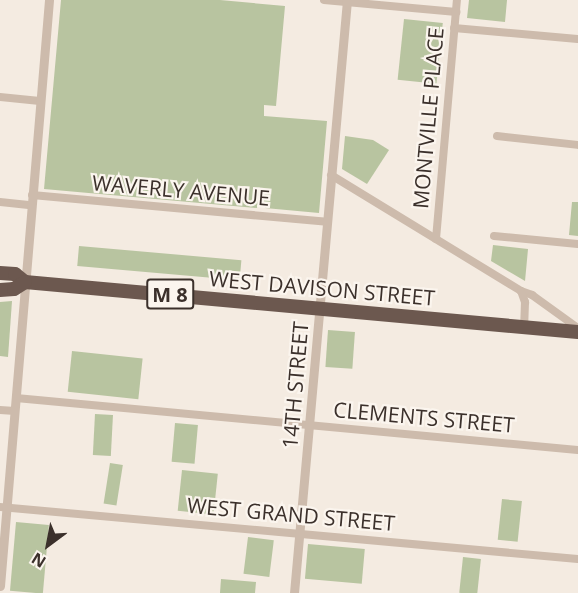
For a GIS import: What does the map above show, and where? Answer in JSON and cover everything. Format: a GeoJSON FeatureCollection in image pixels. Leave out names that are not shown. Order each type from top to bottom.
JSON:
{"type":"FeatureCollection","features":[{"type":"Feature","properties":{"kind":"highway","name":"M 8"},"geometry":{"type":"LineString","coordinates":[[0,273],[15,274],[25,282],[14,289],[0,290]]}},
{"type":"Feature","properties":{"kind":"highway","name":"WEST DAVISON STREET"},"geometry":{"type":"LineString","coordinates":[[25,282],[578,332]]}},
{"type":"Feature","properties":{"kind":"street"},"geometry":{"type":"LineString","coordinates":[[0,586],[3,506],[15,411],[50,0]]}},
{"type":"Feature","properties":{"kind":"street"},"geometry":{"type":"LineString","coordinates":[[324,0],[456,12]]}},
{"type":"Feature","properties":{"kind":"street","name":"MONTVILLE PLACE"},"geometry":{"type":"LineString","coordinates":[[436,239],[457,0]]}},
{"type":"Feature","properties":{"kind":"street","name":"14TH STREET"},"geometry":{"type":"LineString","coordinates":[[294,593],[346,1]]}},
{"type":"Feature","properties":{"kind":"street"},"geometry":{"type":"LineString","coordinates":[[454,28],[578,39]]}},
{"type":"Feature","properties":{"kind":"street"},"geometry":{"type":"LineString","coordinates":[[0,97],[40,101]]}},
{"type":"Feature","properties":{"kind":"street"},"geometry":{"type":"LineString","coordinates":[[497,136],[578,145]]}},
{"type":"Feature","properties":{"kind":"street"},"geometry":{"type":"LineString","coordinates":[[331,175],[521,291],[532,295],[578,328]]}},
{"type":"Feature","properties":{"kind":"street","name":"WAVERLY AVENUE"},"geometry":{"type":"LineString","coordinates":[[0,202],[32,200],[327,222]]}},
{"type":"Feature","properties":{"kind":"street"},"geometry":{"type":"LineString","coordinates":[[494,236],[578,244]]}},
{"type":"Feature","properties":{"kind":"street"},"geometry":{"type":"LineString","coordinates":[[521,291],[525,302],[524,328]]}},
{"type":"Feature","properties":{"kind":"street","name":"CLEMENTS STREET"},"geometry":{"type":"LineString","coordinates":[[16,398],[578,450]]}},
{"type":"Feature","properties":{"kind":"street"},"geometry":{"type":"LineString","coordinates":[[0,410],[15,411]]}},
{"type":"Feature","properties":{"kind":"street","name":"WEST GRAND STREET"},"geometry":{"type":"LineString","coordinates":[[3,506],[578,559]]}},
{"type":"Feature","properties":{"kind":"green space"},"geometry":{"type":"Polygon","coordinates":[[[61,0],[220,0],[285,6],[276,106],[264,105],[264,116],[327,121],[319,213],[265,208],[266,205],[257,205],[257,208],[44,189],[61,0]]]}},
{"type":"Feature","properties":{"kind":"green space"},"geometry":{"type":"Polygon","coordinates":[[[469,0],[507,0],[505,22],[467,18],[469,0]]]}},
{"type":"Feature","properties":{"kind":"green space"},"geometry":{"type":"Polygon","coordinates":[[[404,19],[443,23],[436,84],[398,80],[404,19]]]}},
{"type":"Feature","properties":{"kind":"green space"},"geometry":{"type":"Polygon","coordinates":[[[345,136],[373,140],[389,150],[367,184],[342,169],[345,136]]]}},
{"type":"Feature","properties":{"kind":"green space"},"geometry":{"type":"Polygon","coordinates":[[[572,202],[578,202],[578,236],[569,235],[572,202]]]}},
{"type":"Feature","properties":{"kind":"green space"},"geometry":{"type":"Polygon","coordinates":[[[493,245],[528,249],[525,281],[491,261],[493,245]]]}},
{"type":"Feature","properties":{"kind":"green space"},"geometry":{"type":"Polygon","coordinates":[[[79,246],[241,260],[240,280],[77,266],[79,246]]]}},
{"type":"Feature","properties":{"kind":"green space"},"geometry":{"type":"Polygon","coordinates":[[[12,301],[8,357],[0,356],[0,302],[12,301]]]}},
{"type":"Feature","properties":{"kind":"green space"},"geometry":{"type":"Polygon","coordinates":[[[328,330],[355,332],[352,369],[325,367],[328,330]]]}},
{"type":"Feature","properties":{"kind":"green space"},"geometry":{"type":"Polygon","coordinates":[[[72,351],[143,358],[138,399],[68,392],[72,351]]]}},
{"type":"Feature","properties":{"kind":"green space"},"geometry":{"type":"Polygon","coordinates":[[[95,414],[113,415],[111,456],[93,455],[95,414]]]}},
{"type":"Feature","properties":{"kind":"green space"},"geometry":{"type":"Polygon","coordinates":[[[175,423],[198,425],[195,464],[172,462],[175,423]]]}},
{"type":"Feature","properties":{"kind":"green space"},"geometry":{"type":"Polygon","coordinates":[[[110,463],[123,465],[116,506],[104,503],[110,463]]]}},
{"type":"Feature","properties":{"kind":"green space"},"geometry":{"type":"Polygon","coordinates":[[[182,470],[218,474],[214,515],[178,511],[182,470]]]}},
{"type":"Feature","properties":{"kind":"green space"},"geometry":{"type":"Polygon","coordinates":[[[502,499],[522,501],[518,542],[498,540],[502,499]]]}},
{"type":"Feature","properties":{"kind":"green space"},"geometry":{"type":"Polygon","coordinates":[[[16,522],[49,525],[43,593],[10,591],[16,522]]]}},
{"type":"Feature","properties":{"kind":"green space"},"geometry":{"type":"Polygon","coordinates":[[[248,537],[274,540],[269,577],[243,574],[248,537]]]}},
{"type":"Feature","properties":{"kind":"green space"},"geometry":{"type":"Polygon","coordinates":[[[308,544],[365,549],[362,584],[305,579],[308,544]]]}},
{"type":"Feature","properties":{"kind":"green space"},"geometry":{"type":"Polygon","coordinates":[[[463,557],[481,559],[477,593],[459,593],[463,557]]]}},
{"type":"Feature","properties":{"kind":"green space"},"geometry":{"type":"Polygon","coordinates":[[[221,579],[256,582],[255,593],[220,593],[221,579]]]}}]}
